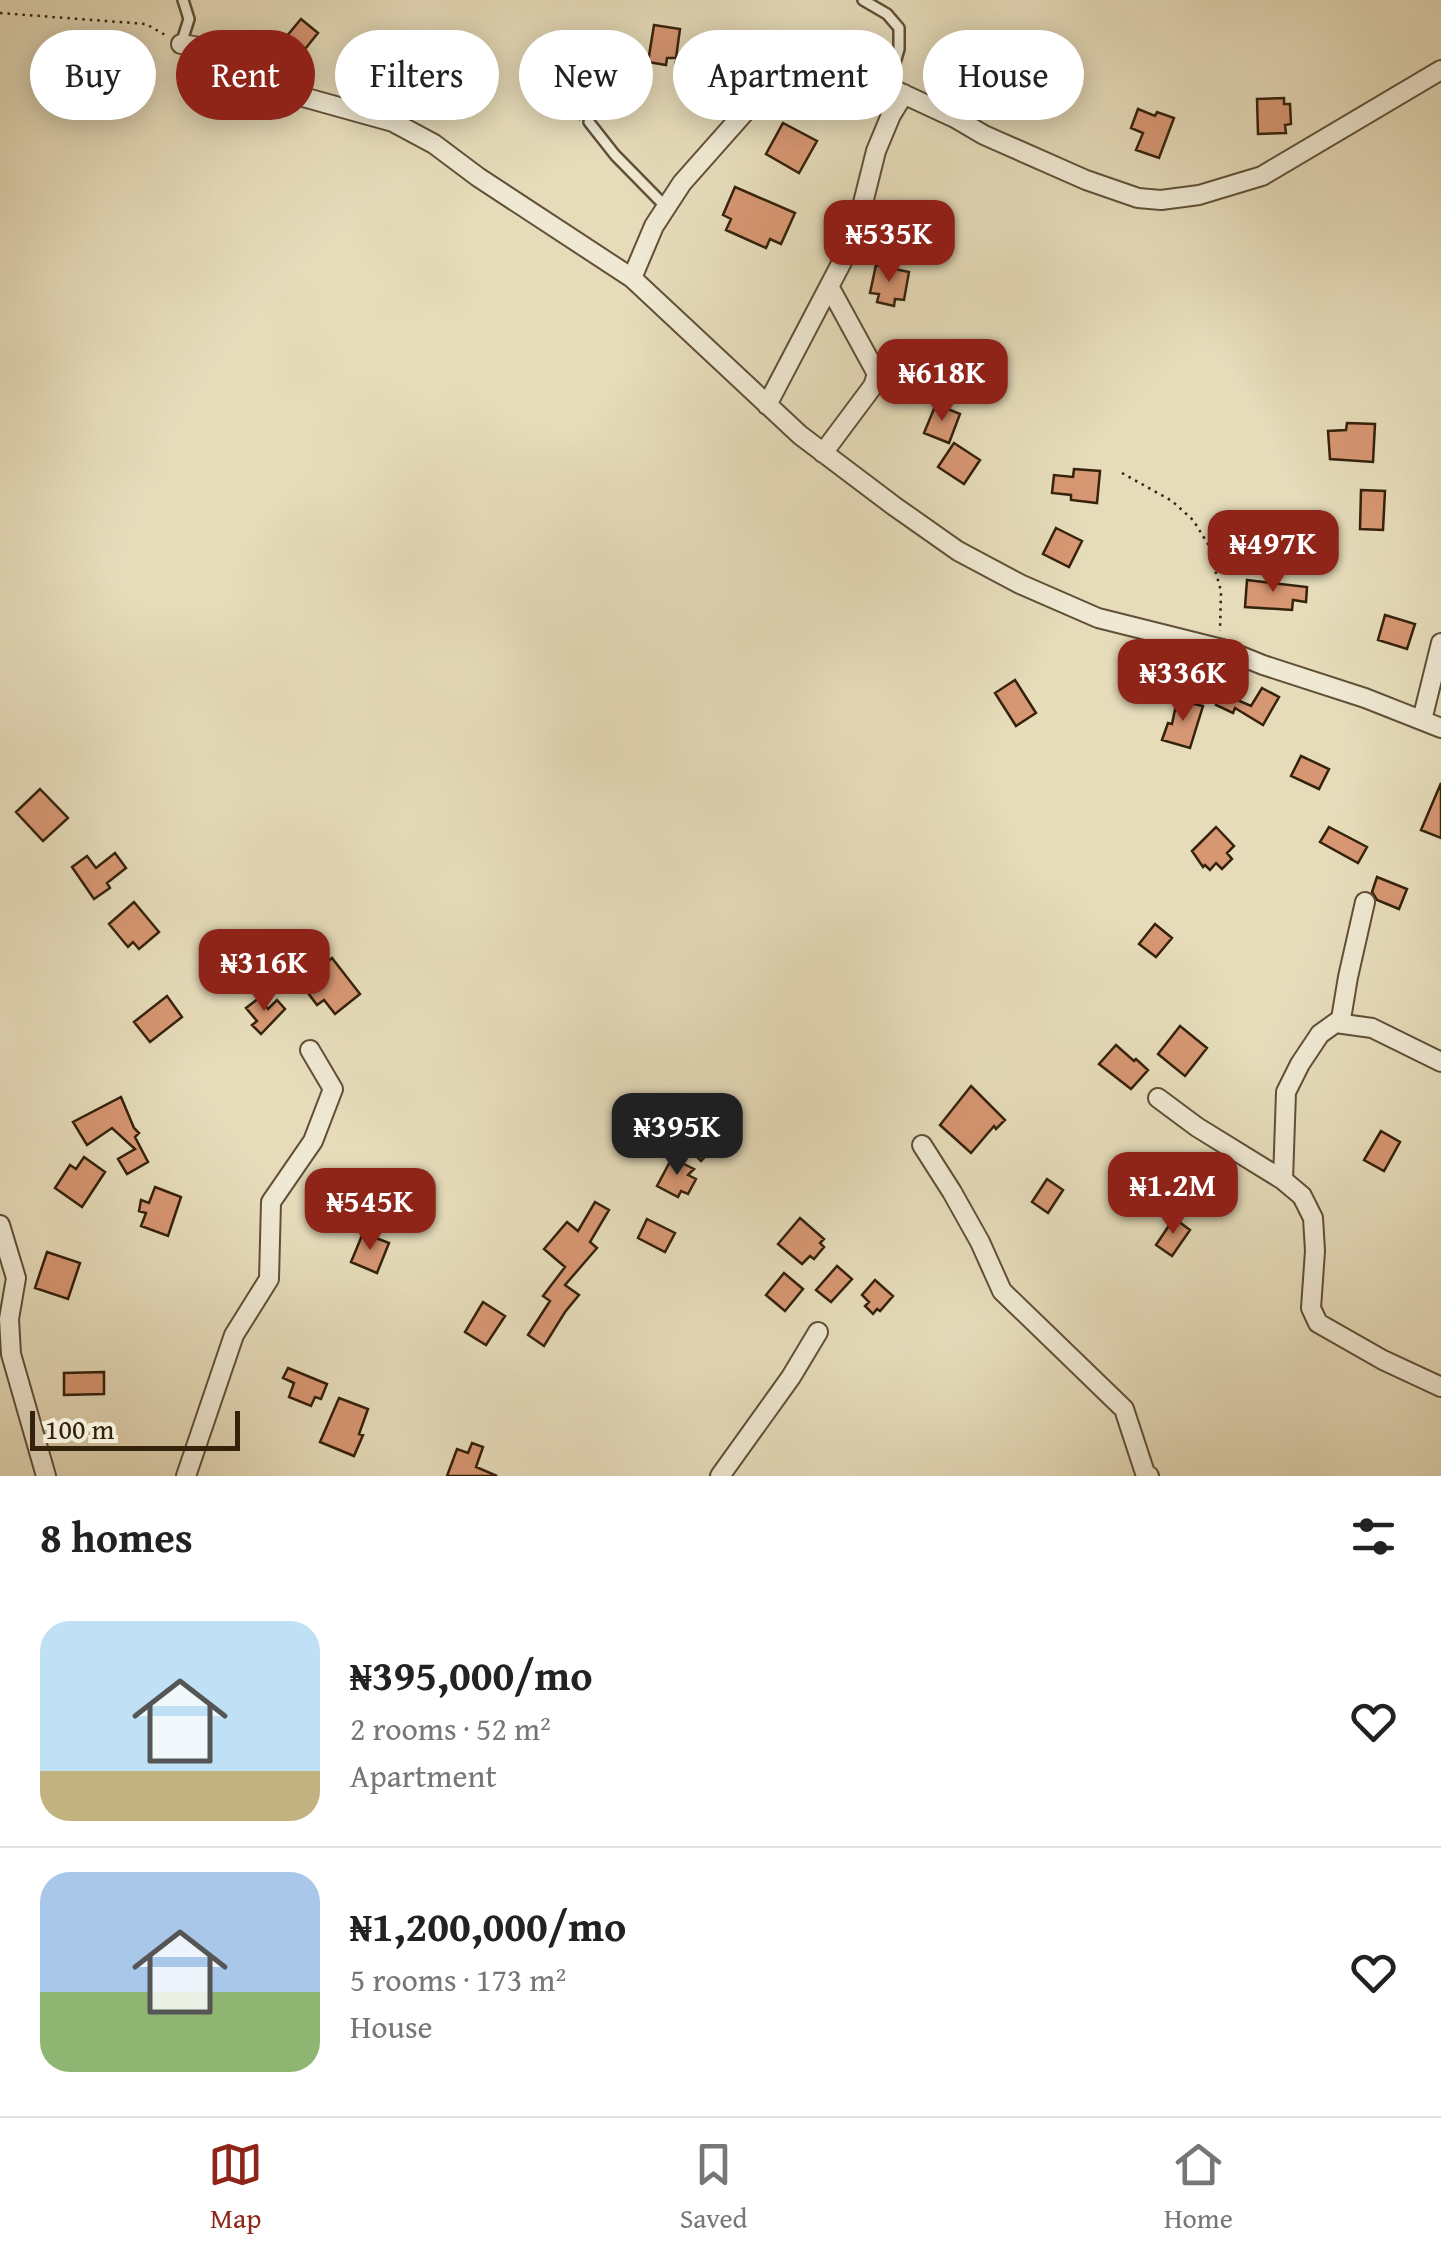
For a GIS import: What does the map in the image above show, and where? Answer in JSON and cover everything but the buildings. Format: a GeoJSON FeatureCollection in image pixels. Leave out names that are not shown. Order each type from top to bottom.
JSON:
{"type":"FeatureCollection","features":[{"type":"Feature","properties":{"kind":"street"},"geometry":{"type":"LineString","coordinates":[[903,94],[1086,180],[1138,198],[1161,200],[1199,195],[1262,176],[1441,70]]}},
{"type":"Feature","properties":{"kind":"street"},"geometry":{"type":"LineString","coordinates":[[315,100],[393,122],[434,144],[632,278],[767,406],[823,453],[958,550],[1020,584],[1098,618],[1219,648],[1441,728]]}},
{"type":"Feature","properties":{"kind":"street"},"geometry":{"type":"LineString","coordinates":[[632,278],[654,226],[682,183],[738,120]]}},
{"type":"Feature","properties":{"kind":"street"},"geometry":{"type":"LineString","coordinates":[[767,406],[854,239],[876,151],[890,120]]}},
{"type":"Feature","properties":{"kind":"street"},"geometry":{"type":"LineString","coordinates":[[823,453],[873,386],[877,374],[830,288]]}},
{"type":"Feature","properties":{"kind":"street"},"geometry":{"type":"LineString","coordinates":[[1422,720],[1441,643]]}},
{"type":"Feature","properties":{"kind":"street"},"geometry":{"type":"LineString","coordinates":[[1283,1180],[1286,1092],[1320,1034],[1341,1019],[1365,902]]}},
{"type":"Feature","properties":{"kind":"street"},"geometry":{"type":"LineString","coordinates":[[1336,1023],[1372,1028],[1441,1062]]}},
{"type":"Feature","properties":{"kind":"street"},"geometry":{"type":"LineString","coordinates":[[186,1476],[234,1335],[269,1279],[271,1202],[313,1140],[333,1089],[310,1050]]}},
{"type":"Feature","properties":{"kind":"street"},"geometry":{"type":"LineString","coordinates":[[1158,1098],[1302,1196],[1313,1218],[1316,1251],[1311,1308],[1318,1323],[1441,1388]]}},
{"type":"Feature","properties":{"kind":"street"},"geometry":{"type":"LineString","coordinates":[[922,1145],[980,1242],[1002,1292],[1124,1409],[1149,1476]]}},
{"type":"Feature","properties":{"kind":"street"},"geometry":{"type":"LineString","coordinates":[[0,1224],[16,1278],[9,1319],[11,1354],[46,1476]]}},
{"type":"Feature","properties":{"kind":"street"},"geometry":{"type":"LineString","coordinates":[[720,1476],[792,1377],[818,1332]]}},
{"type":"Feature","properties":{"kind":"lane"},"geometry":{"type":"LineString","coordinates":[[183,0],[189,19],[185,30]]}},
{"type":"Feature","properties":{"kind":"lane"},"geometry":{"type":"LineString","coordinates":[[863,0],[887,14],[899,30]]}},
{"type":"Feature","properties":{"kind":"lane"},"geometry":{"type":"LineString","coordinates":[[589,122],[666,208]]}},
{"type":"Feature","properties":{"kind":"path"},"geometry":{"type":"LineString","coordinates":[[0,13],[146,24],[176,41]]}},
{"type":"Feature","properties":{"kind":"path"},"geometry":{"type":"LineString","coordinates":[[1122,472],[1172,501],[1193,520],[1208,544],[1221,590],[1219,648]]}}]}
